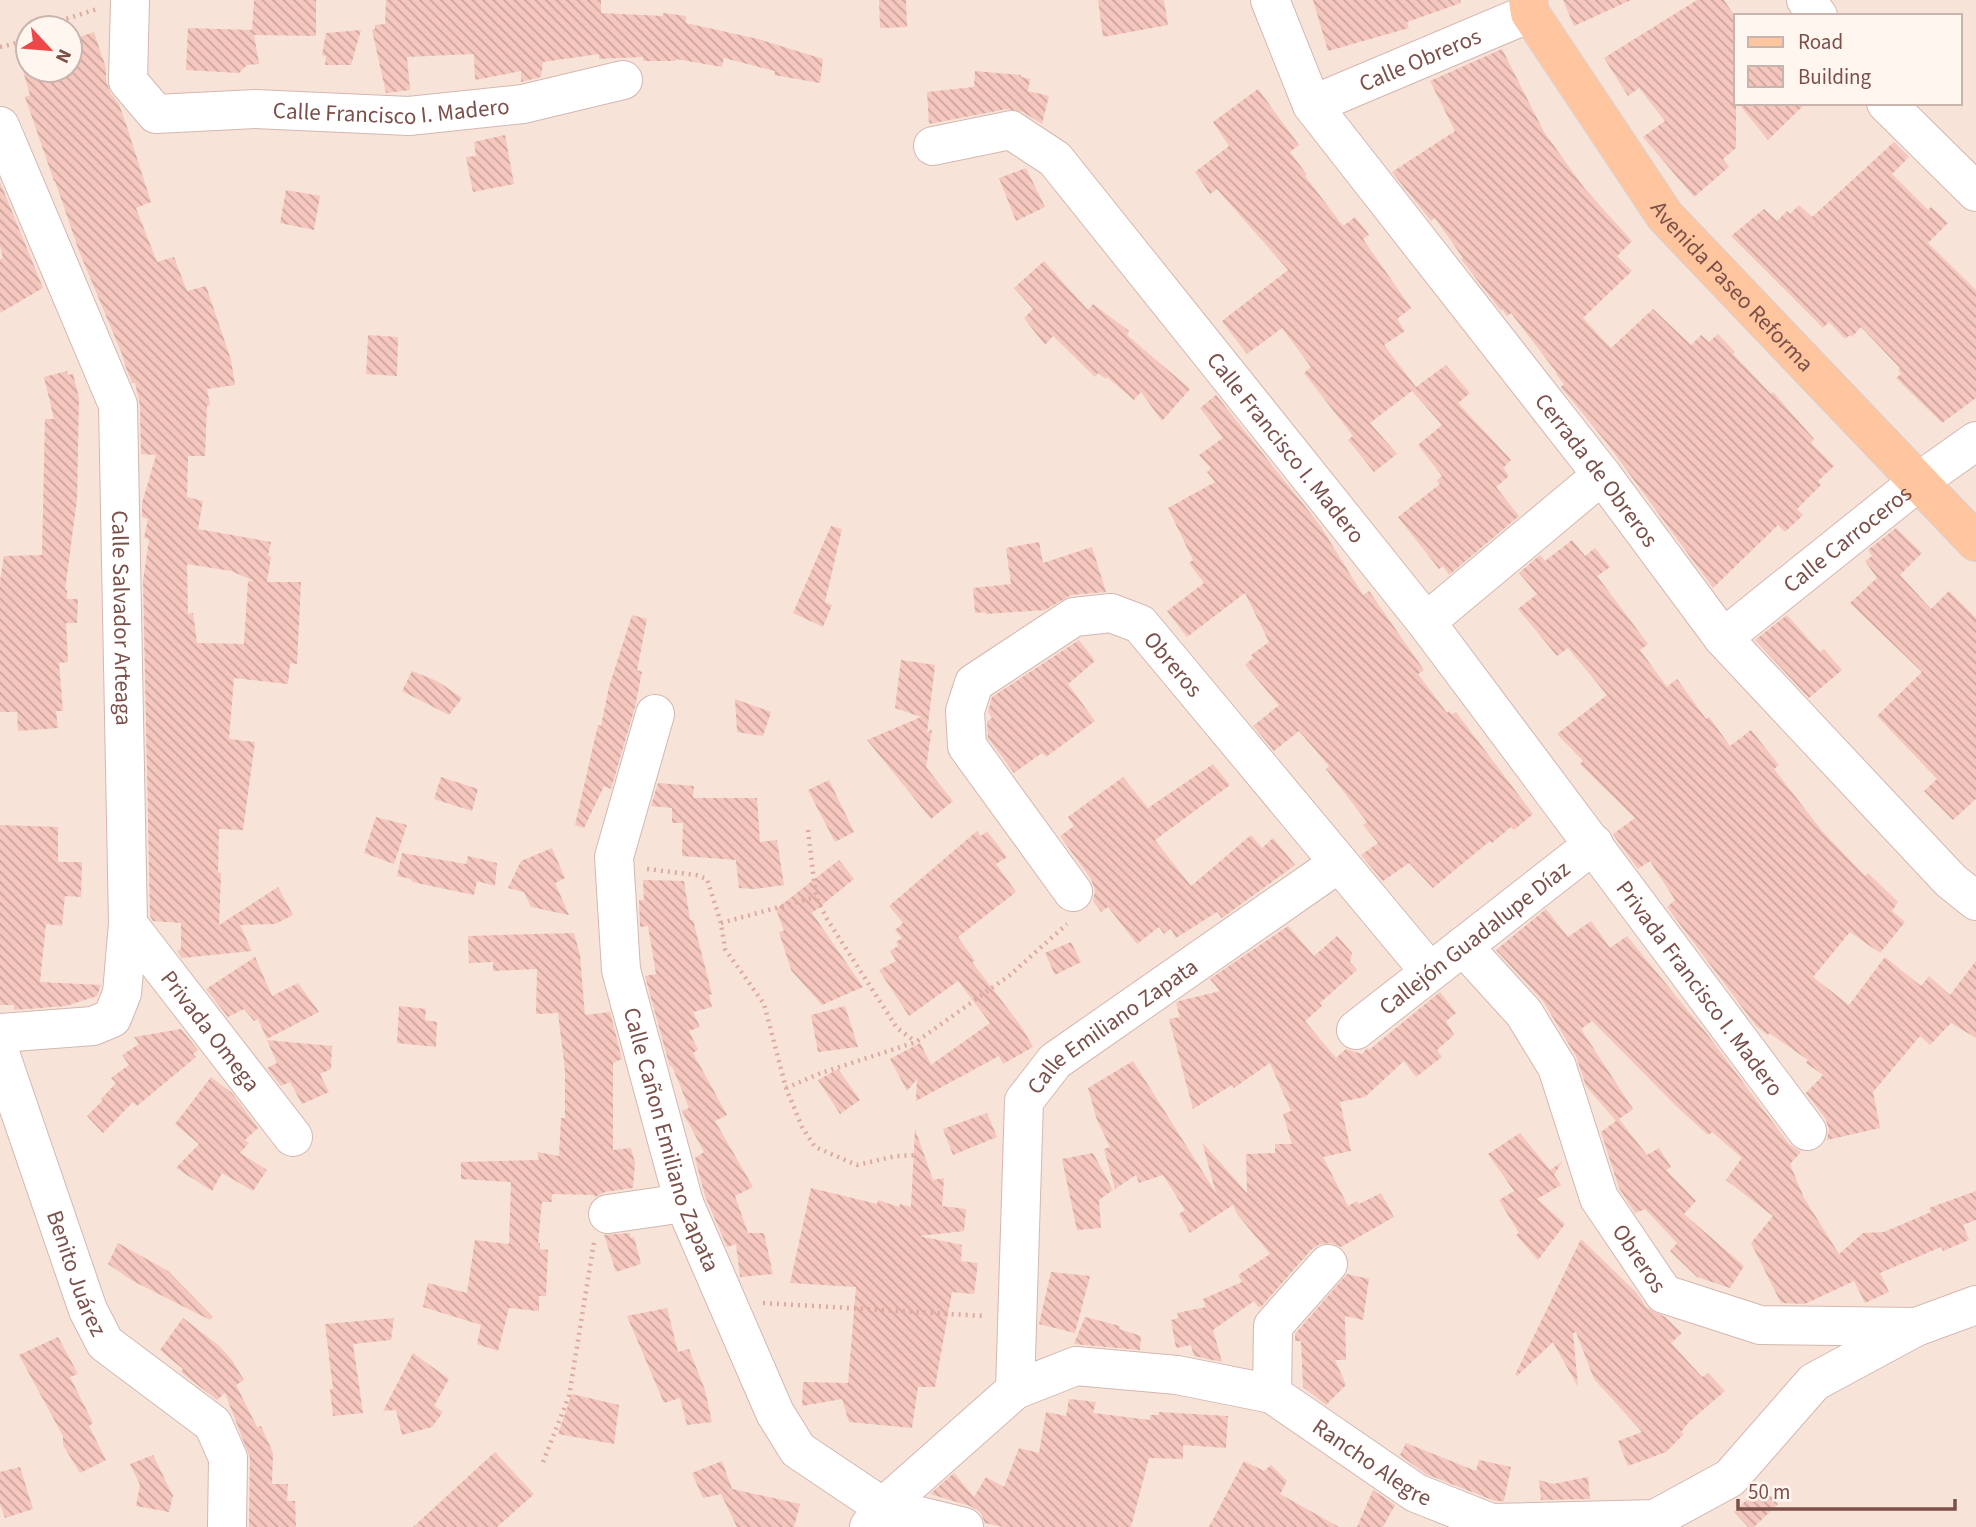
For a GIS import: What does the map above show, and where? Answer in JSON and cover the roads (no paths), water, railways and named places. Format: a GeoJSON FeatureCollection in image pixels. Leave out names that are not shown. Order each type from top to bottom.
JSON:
{"type":"FeatureCollection","features":[{"type":"Feature","properties":{"kind":"main road","name":"Avenida Paseo Reforma"},"geometry":{"type":"LineString","coordinates":[[1529,7],[1665,216],[1976,542]]}},
{"type":"Feature","properties":{"kind":"street","name":"Cerrada de Obreros"},"geometry":{"type":"LineString","coordinates":[[1270,0],[1312,106],[1602,475],[1723,638],[1951,881],[1976,901]]}},
{"type":"Feature","properties":{"kind":"street","name":"Calle Francisco I. Madero"},"geometry":{"type":"LineString","coordinates":[[116,4],[128,81],[156,114],[255,109],[409,117],[523,104],[624,80]]}},
{"type":"Feature","properties":{"kind":"street","name":"Calle Obreros"},"geometry":{"type":"LineString","coordinates":[[1312,106],[1529,7]]}},
{"type":"Feature","properties":{"kind":"street"},"geometry":{"type":"LineString","coordinates":[[1888,105],[1976,192]]}},
{"type":"Feature","properties":{"kind":"street","name":"Calle Salvador Arteaga"},"geometry":{"type":"LineString","coordinates":[[0,126],[118,405],[128,924],[122,993],[112,1018],[93,1026],[0,1033]]}},
{"type":"Feature","properties":{"kind":"street","name":"Calle Francisco I. Madero"},"geometry":{"type":"LineString","coordinates":[[933,146],[1011,130],[1055,159],[1426,622],[1594,844]]}},
{"type":"Feature","properties":{"kind":"street","name":"Calle Carroceros"},"geometry":{"type":"LineString","coordinates":[[1723,638],[1918,482],[1976,441]]}},
{"type":"Feature","properties":{"kind":"street"},"geometry":{"type":"LineString","coordinates":[[1426,622],[1602,475]]}},
{"type":"Feature","properties":{"kind":"street","name":"Obreros"},"geometry":{"type":"LineString","coordinates":[[1073,892],[967,746],[965,711],[974,683],[1074,617],[1111,613],[1140,625],[1430,972]]}},
{"type":"Feature","properties":{"kind":"street","name":"Calle Cañon Emiliano Zapata"},"geometry":{"type":"LineString","coordinates":[[655,714],[614,865],[621,970],[684,1203],[775,1413],[798,1450],[876,1517],[964,1527]]}},
{"type":"Feature","properties":{"kind":"street","name":"Callejón Guadalupe Díaz"},"geometry":{"type":"LineString","coordinates":[[1356,1030],[1594,844]]}},
{"type":"Feature","properties":{"kind":"street","name":"Privada Francisco I. Madero"},"geometry":{"type":"LineString","coordinates":[[1594,844],[1807,1131]]}},
{"type":"Feature","properties":{"kind":"street","name":"Calle Emiliano Zapata"},"geometry":{"type":"LineString","coordinates":[[1015,1390],[1024,1101],[1055,1061],[1339,863]]}},
{"type":"Feature","properties":{"kind":"street","name":"Privada Omega"},"geometry":{"type":"LineString","coordinates":[[128,924],[293,1137]]}},
{"type":"Feature","properties":{"kind":"street","name":"Obreros"},"geometry":{"type":"LineString","coordinates":[[1463,946],[1524,1013],[1557,1067],[1599,1198],[1664,1294],[1760,1325],[1916,1327],[1976,1305]]}},
{"type":"Feature","properties":{"kind":"street","name":"Benito Juárez"},"geometry":{"type":"LineString","coordinates":[[0,1053],[88,1310],[105,1343],[213,1424],[228,1458],[227,1527]]}},
{"type":"Feature","properties":{"kind":"street"},"geometry":{"type":"LineString","coordinates":[[608,1214],[684,1203]]}},
{"type":"Feature","properties":{"kind":"street"},"geometry":{"type":"LineString","coordinates":[[1272,1394],[1273,1326],[1328,1264]]}},
{"type":"Feature","properties":{"kind":"street","name":"Rancho Alegre"},"geometry":{"type":"LineString","coordinates":[[876,1517],[1015,1390],[1076,1366],[1177,1375],[1272,1394],[1416,1493],[1491,1523],[1655,1519],[1730,1478],[1814,1382],[1916,1327]]}}]}
